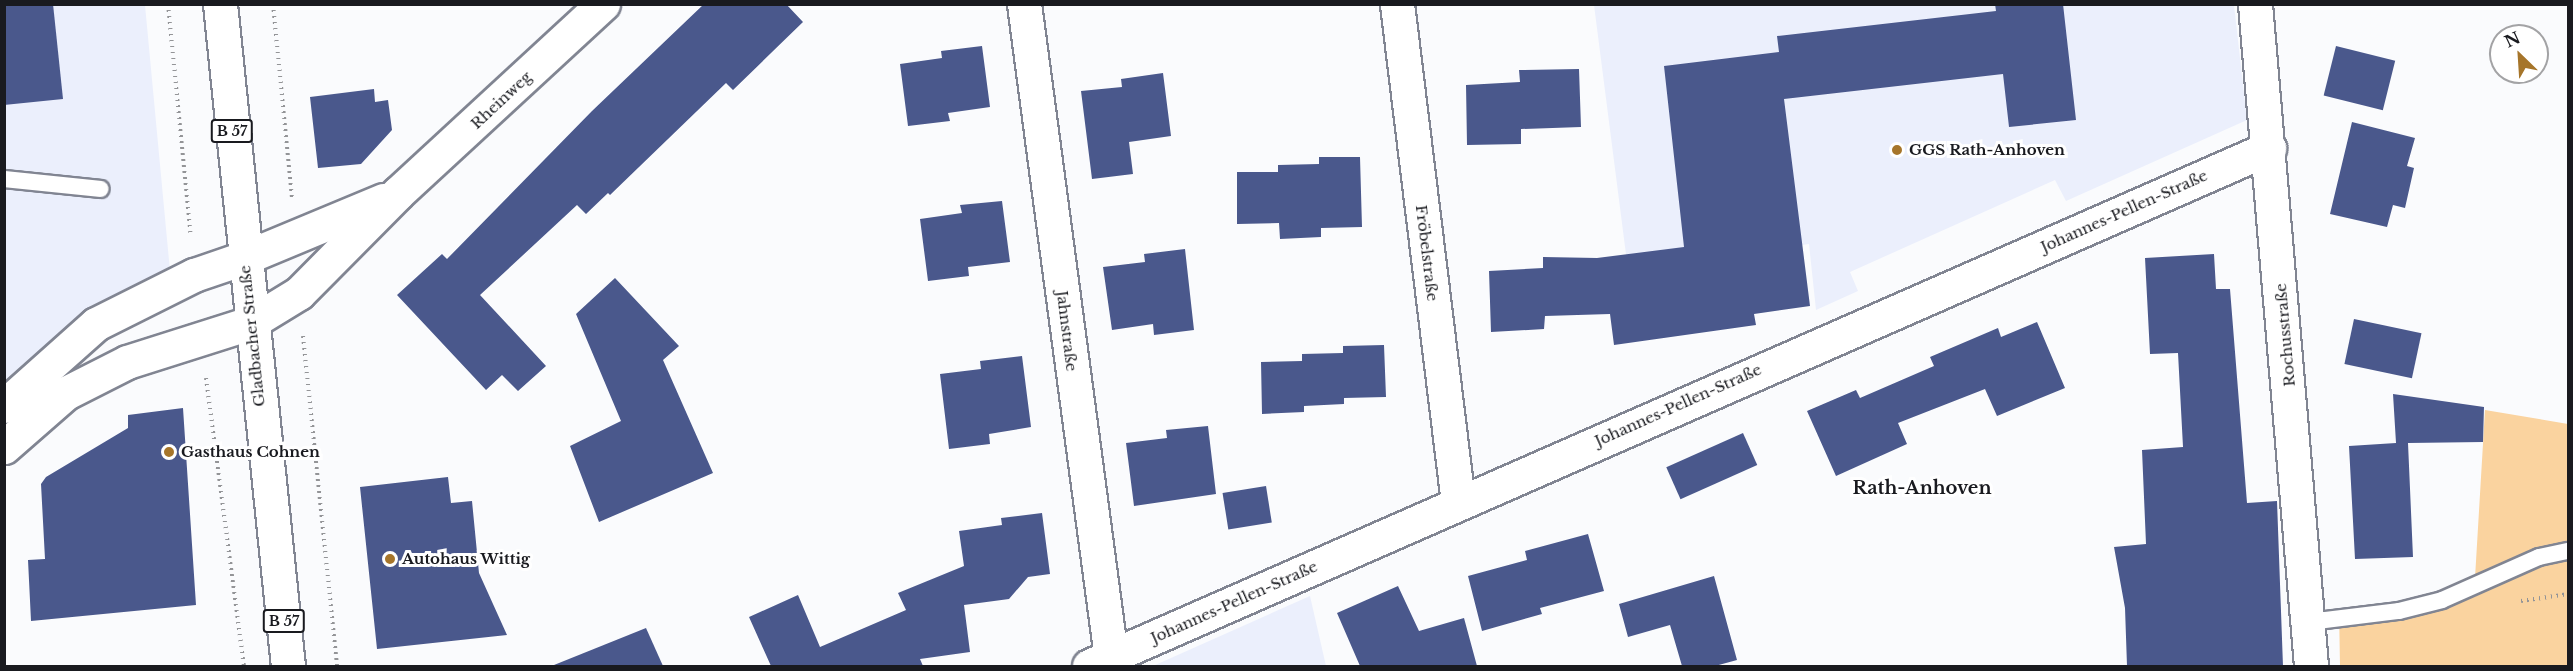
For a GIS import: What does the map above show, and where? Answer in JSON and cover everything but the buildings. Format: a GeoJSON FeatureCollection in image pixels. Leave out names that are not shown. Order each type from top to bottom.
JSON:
{"type":"FeatureCollection","features":[{"type":"Feature","properties":{"kind":"street","name":"Gladbacher Straße"},"geometry":{"type":"LineString","coordinates":[[220,4],[250,323],[288,666]]}},
{"type":"Feature","properties":{"kind":"street","name":"Rheinweg"},"geometry":{"type":"LineString","coordinates":[[4,447],[66,393],[127,362],[250,323],[299,293],[398,194],[603,4]]}},
{"type":"Feature","properties":{"kind":"street","name":"Jahnstraße"},"geometry":{"type":"LineString","coordinates":[[1024,4],[1100,662]]}},
{"type":"Feature","properties":{"kind":"street","name":"Fröbelstraße"},"geometry":{"type":"LineString","coordinates":[[1397,4],[1458,502]]}},
{"type":"Feature","properties":{"kind":"street","name":"Rochusstraße"},"geometry":{"type":"LineString","coordinates":[[2255,4],[2269,148],[2311,666]]}},
{"type":"Feature","properties":{"kind":"street","name":"Johannes-Pellen-Straße"},"geometry":{"type":"LineString","coordinates":[[1100,662],[1458,502],[2269,148]]}},
{"type":"Feature","properties":{"kind":"street","name":"Rheinweg"},"geometry":{"type":"LineString","coordinates":[[4,406],[96,324],[194,274],[244,258],[398,194]]}},
{"type":"Feature","properties":{"kind":"lane"},"geometry":{"type":"LineString","coordinates":[[4,179],[100,189]]}},
{"type":"Feature","properties":{"kind":"lane"},"geometry":{"type":"LineString","coordinates":[[2309,622],[2399,611],[2442,600],[2539,557],[2568,551]]}},
{"type":"Feature","properties":{"kind":"path"},"geometry":{"type":"LineString","coordinates":[[168,4],[194,274]]}},
{"type":"Feature","properties":{"kind":"path"},"geometry":{"type":"LineString","coordinates":[[204,366],[244,666]]}},
{"type":"Feature","properties":{"kind":"shaded area"},"geometry":{"type":"Polygon","coordinates":[[[5,5],[145,5],[170,271],[53,338],[5,384],[5,5]]]}},
{"type":"Feature","properties":{"kind":"shaded area","name":"GGS Rath-Anhoven"},"geometry":{"type":"Polygon","coordinates":[[[1594,5],[2234,5],[2247,120],[2066,201],[2055,180],[1850,272],[1858,291],[1816,310],[1809,244],[1628,270],[1594,5]]]}},
{"type":"Feature","properties":{"kind":"shaded area"},"geometry":{"type":"Polygon","coordinates":[[[2485,410],[2568,424],[2568,666],[2340,666],[2339,609],[2413,601],[2475,578],[2485,410]]]}},
{"type":"Feature","properties":{"kind":"shaded area"},"geometry":{"type":"Polygon","coordinates":[[[1310,596],[1326,666],[1153,666],[1310,596]]]}},
{"type":"Feature","properties":{"kind":"place","name":"GGS Rath-Anhoven"},"geometry":{"type":"Point","coordinates":[1897,150]}},
{"type":"Feature","properties":{"kind":"place","name":"Gasthaus Cohnen"},"geometry":{"type":"Point","coordinates":[169,452]}},
{"type":"Feature","properties":{"kind":"place","name":"Autohaus Wittig"},"geometry":{"type":"Point","coordinates":[390,559]}},
{"type":"Feature","properties":{"kind":"district","name":"Rath-Anhoven"},"geometry":{"type":"Point","coordinates":[1922,488]}}]}
